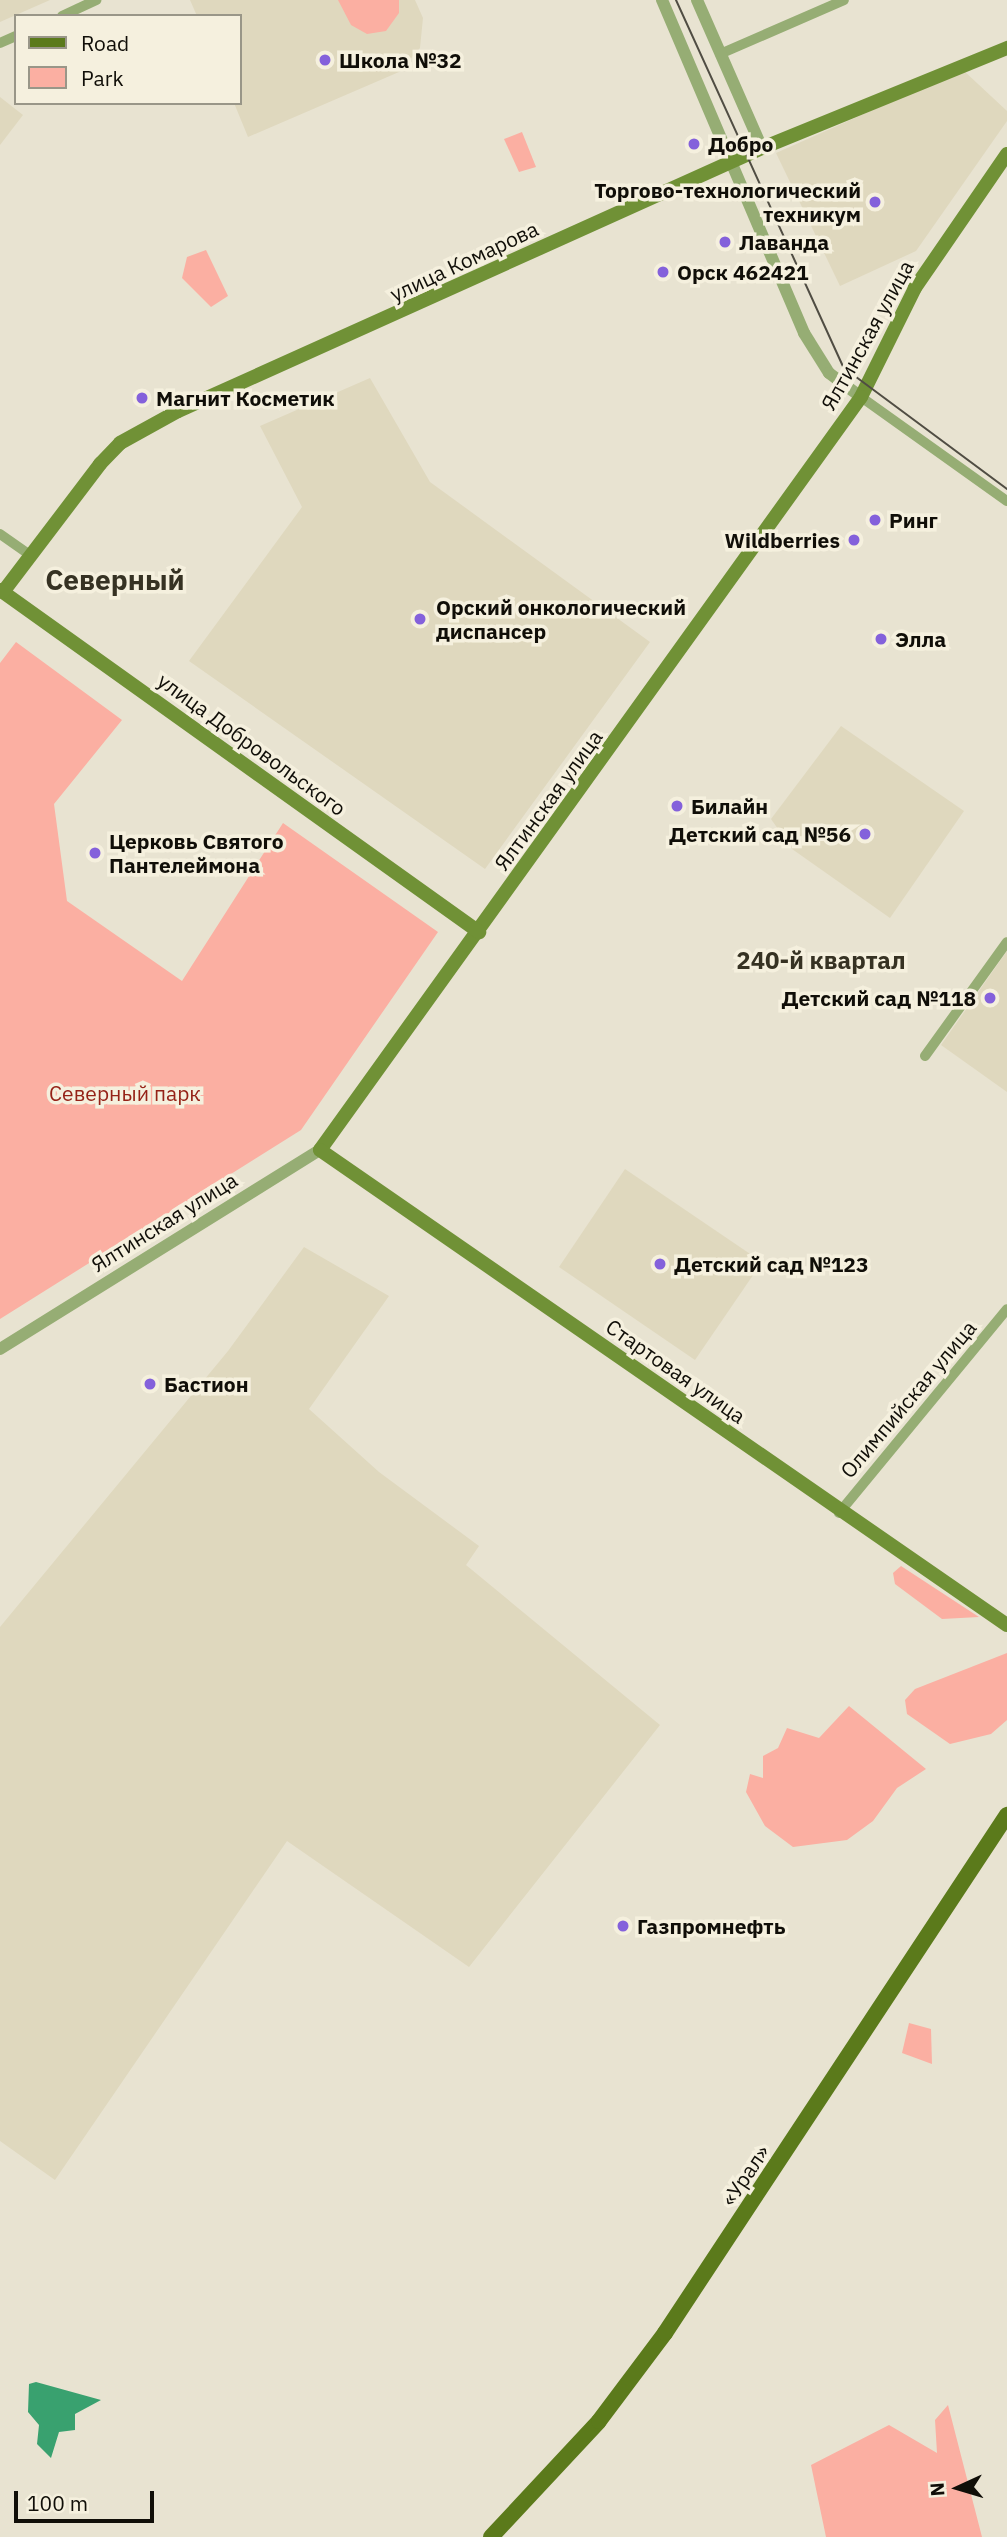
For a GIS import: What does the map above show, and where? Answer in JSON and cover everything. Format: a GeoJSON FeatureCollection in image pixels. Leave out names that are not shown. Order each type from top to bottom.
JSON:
{"type":"FeatureCollection","features":[{"type":"Feature","properties":{"kind":"main road","name":"улица Комарова"},"geometry":{"type":"LineString","coordinates":[[1,593],[120,443],[178,411],[762,148],[1007,48]]}},
{"type":"Feature","properties":{"kind":"main road","name":"Ялтинская улица"},"geometry":{"type":"LineString","coordinates":[[320,1150],[861,397],[915,288],[1007,154]]}},
{"type":"Feature","properties":{"kind":"main road","name":"улица Добровольского"},"geometry":{"type":"LineString","coordinates":[[1,593],[479,932]]}},
{"type":"Feature","properties":{"kind":"main road","name":"Стартовая улица"},"geometry":{"type":"LineString","coordinates":[[320,1150],[839,1513],[1007,1625]]}},
{"type":"Feature","properties":{"kind":"main road","name":"«Урал»"},"geometry":{"type":"LineString","coordinates":[[491,2537],[575,2451],[665,2333],[1007,1815]]}},
{"type":"Feature","properties":{"kind":"street"},"geometry":{"type":"LineString","coordinates":[[66,14],[96,0]]}},
{"type":"Feature","properties":{"kind":"street"},"geometry":{"type":"LineString","coordinates":[[662,0],[804,333],[829,373],[1007,501]]}},
{"type":"Feature","properties":{"kind":"street"},"geometry":{"type":"LineString","coordinates":[[697,0],[762,148]]}},
{"type":"Feature","properties":{"kind":"street"},"geometry":{"type":"LineString","coordinates":[[720,54],[844,0]]}},
{"type":"Feature","properties":{"kind":"street"},"geometry":{"type":"LineString","coordinates":[[0,534],[30,555]]}},
{"type":"Feature","properties":{"kind":"street"},"geometry":{"type":"LineString","coordinates":[[925,1056],[1007,942]]}},
{"type":"Feature","properties":{"kind":"street","name":"Ялтинская улица"},"geometry":{"type":"LineString","coordinates":[[0,1349],[320,1150]]}},
{"type":"Feature","properties":{"kind":"street","name":"Олимпийская улица"},"geometry":{"type":"LineString","coordinates":[[839,1513],[1007,1309]]}},
{"type":"Feature","properties":{"kind":"shaded area"},"geometry":{"type":"Polygon","coordinates":[[[0,0],[50,0],[14,14],[0,22],[0,0]]]}},
{"type":"Feature","properties":{"kind":"shaded area","name":"Школа №32"},"geometry":{"type":"Polygon","coordinates":[[[190,0],[415,0],[423,18],[420,48],[399,72],[248,137],[235,105],[242,105],[242,14],[196,14],[190,0]]]}},
{"type":"Feature","properties":{"kind":"shaded area","name":"Торгово-технологический техникум"},"geometry":{"type":"Polygon","coordinates":[[[963,70],[1007,111],[1007,121],[916,251],[840,286],[776,153],[963,70]]]}},
{"type":"Feature","properties":{"kind":"shaded area"},"geometry":{"type":"Polygon","coordinates":[[[0,97],[23,115],[0,145],[0,97]]]}},
{"type":"Feature","properties":{"kind":"shaded area","name":"Орский онкологический диспансер"},"geometry":{"type":"Polygon","coordinates":[[[370,378],[430,482],[650,642],[485,869],[189,661],[302,507],[260,426],[370,378]]]}},
{"type":"Feature","properties":{"kind":"shaded area","name":"Детский сад №56"},"geometry":{"type":"Polygon","coordinates":[[[841,726],[964,811],[890,918],[792,849],[771,819],[841,726]]]}},
{"type":"Feature","properties":{"kind":"shaded area","name":"Детский сад №118"},"geometry":{"type":"Polygon","coordinates":[[[1007,951],[1007,1092],[941,1045],[1007,951]]]}},
{"type":"Feature","properties":{"kind":"shaded area","name":"Детский сад №123"},"geometry":{"type":"Polygon","coordinates":[[[625,1169],[762,1262],[695,1360],[559,1267],[625,1169]]]}},
{"type":"Feature","properties":{"kind":"shaded area"},"geometry":{"type":"Polygon","coordinates":[[[304,1247],[389,1296],[309,1409],[379,1472],[479,1546],[466,1565],[660,1725],[469,1967],[287,1841],[55,2180],[0,2141],[0,1627],[228,1351],[304,1247]]]}},
{"type":"Feature","properties":{"kind":"shaded area"},"geometry":{"type":"Polygon","coordinates":[[[36,2382],[101,2400],[75,2414],[75,2430],[59,2432],[51,2458],[37,2444],[39,2425],[28,2412],[29,2384],[36,2382]]]}},
{"type":"Feature","properties":{"kind":"green space"},"geometry":{"type":"Polygon","coordinates":[[[338,0],[399,0],[399,13],[386,31],[367,34],[351,25],[338,0]]]}},
{"type":"Feature","properties":{"kind":"green space"},"geometry":{"type":"Polygon","coordinates":[[[522,132],[536,167],[519,172],[504,139],[522,132]]]}},
{"type":"Feature","properties":{"kind":"green space"},"geometry":{"type":"Polygon","coordinates":[[[206,250],[228,296],[211,307],[182,278],[187,257],[206,250]]]}},
{"type":"Feature","properties":{"kind":"green space","name":"Северный парк"},"geometry":{"type":"Polygon","coordinates":[[[16,642],[122,720],[54,804],[67,901],[182,981],[283,823],[438,932],[301,1130],[0,1319],[0,663],[16,642]]]}},
{"type":"Feature","properties":{"kind":"green space"},"geometry":{"type":"Polygon","coordinates":[[[901,1566],[979,1617],[942,1619],[895,1584],[893,1573],[901,1566]]]}},
{"type":"Feature","properties":{"kind":"green space"},"geometry":{"type":"Polygon","coordinates":[[[1007,1653],[1007,1720],[991,1734],[950,1744],[907,1714],[905,1700],[915,1689],[1007,1653]]]}},
{"type":"Feature","properties":{"kind":"green space"},"geometry":{"type":"Polygon","coordinates":[[[849,1706],[926,1769],[897,1788],[873,1821],[847,1840],[793,1847],[765,1826],[746,1792],[750,1774],[763,1778],[763,1756],[778,1748],[787,1728],[819,1738],[849,1706]]]}},
{"type":"Feature","properties":{"kind":"green space"},"geometry":{"type":"Polygon","coordinates":[[[909,2023],[931,2029],[932,2064],[902,2053],[909,2023]]]}},
{"type":"Feature","properties":{"kind":"green space"},"geometry":{"type":"Polygon","coordinates":[[[948,2405],[982,2537],[826,2537],[811,2465],[889,2425],[937,2453],[935,2420],[948,2405]]]}},
{"type":"Feature","properties":{"kind":"tram line"},"geometry":{"type":"LineString","coordinates":[[676,0],[844,368],[1007,489]]}},
{"type":"Feature","properties":{"kind":"place","name":"Школа №32"},"geometry":{"type":"Point","coordinates":[325,60]}},
{"type":"Feature","properties":{"kind":"place","name":"Добро"},"geometry":{"type":"Point","coordinates":[694,144]}},
{"type":"Feature","properties":{"kind":"place","name":"Торгово-технологический техникум"},"geometry":{"type":"Point","coordinates":[875,202]}},
{"type":"Feature","properties":{"kind":"place","name":"Лаванда"},"geometry":{"type":"Point","coordinates":[725,242]}},
{"type":"Feature","properties":{"kind":"place","name":"Орск 462421"},"geometry":{"type":"Point","coordinates":[663,272]}},
{"type":"Feature","properties":{"kind":"place","name":"Магнит Косметик"},"geometry":{"type":"Point","coordinates":[142,398]}},
{"type":"Feature","properties":{"kind":"place","name":"Ринг"},"geometry":{"type":"Point","coordinates":[875,520]}},
{"type":"Feature","properties":{"kind":"place","name":"Wildberries"},"geometry":{"type":"Point","coordinates":[854,540]}},
{"type":"Feature","properties":{"kind":"place","name":"Орский онкологический диспансер"},"geometry":{"type":"Point","coordinates":[420,619]}},
{"type":"Feature","properties":{"kind":"place","name":"Элла"},"geometry":{"type":"Point","coordinates":[881,639]}},
{"type":"Feature","properties":{"kind":"place","name":"Билайн"},"geometry":{"type":"Point","coordinates":[677,806]}},
{"type":"Feature","properties":{"kind":"place","name":"Детский сад №56"},"geometry":{"type":"Point","coordinates":[865,834]}},
{"type":"Feature","properties":{"kind":"place","name":"Церковь Святого Пантелеймона"},"geometry":{"type":"Point","coordinates":[95,853]}},
{"type":"Feature","properties":{"kind":"place","name":"Детский сад №118"},"geometry":{"type":"Point","coordinates":[990,998]}},
{"type":"Feature","properties":{"kind":"place","name":"Детский сад №123"},"geometry":{"type":"Point","coordinates":[660,1264]}},
{"type":"Feature","properties":{"kind":"place","name":"Бастион"},"geometry":{"type":"Point","coordinates":[150,1384]}},
{"type":"Feature","properties":{"kind":"place","name":"Газпромнефть"},"geometry":{"type":"Point","coordinates":[623,1926]}},
{"type":"Feature","properties":{"kind":"district","name":"Северный"},"geometry":{"type":"Point","coordinates":[115,580]}},
{"type":"Feature","properties":{"kind":"district","name":"240-й квартал"},"geometry":{"type":"Point","coordinates":[821,961]}}]}
